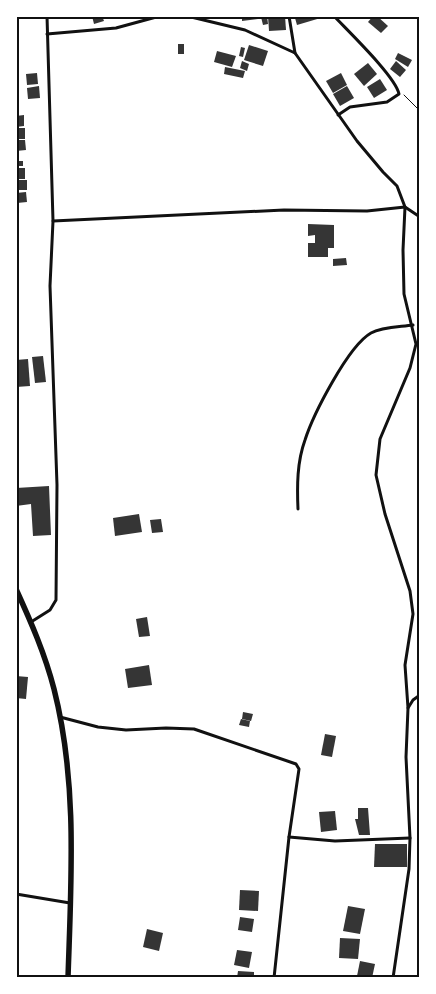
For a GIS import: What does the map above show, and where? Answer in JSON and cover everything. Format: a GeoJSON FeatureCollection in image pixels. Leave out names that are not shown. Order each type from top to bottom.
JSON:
{"type":"FeatureCollection","features":[{"type":"Feature","properties":{"kind":"highway"},"geometry":{"type":"LineString","coordinates":[[16,589],[46,661],[60,717],[71,803],[68,978]]}},
{"type":"Feature","properties":{"kind":"street"},"geometry":{"type":"LineString","coordinates":[[31,622],[50,610],[56,600],[57,485],[50,286],[53,221],[47,16]]}},
{"type":"Feature","properties":{"kind":"street"},"geometry":{"type":"LineString","coordinates":[[47,34],[116,28],[160,16]]}},
{"type":"Feature","properties":{"kind":"street"},"geometry":{"type":"LineString","coordinates":[[187,16],[245,30],[295,53]]}},
{"type":"Feature","properties":{"kind":"street"},"geometry":{"type":"LineString","coordinates":[[289,16],[295,53],[374,162],[397,186],[405,207],[403,250],[404,294],[416,344],[414,356],[380,439],[376,475],[385,514],[410,591],[413,614],[405,665],[408,708],[406,757],[410,838],[409,869],[393,978]]}},
{"type":"Feature","properties":{"kind":"street"},"geometry":{"type":"LineString","coordinates":[[334,16],[388,75],[399,94],[387,102],[357,104],[338,114]]}},
{"type":"Feature","properties":{"kind":"street"},"geometry":{"type":"LineString","coordinates":[[53,221],[284,210],[367,211],[405,207],[420,217]]}},
{"type":"Feature","properties":{"kind":"street"},"geometry":{"type":"LineString","coordinates":[[298,509],[297,483],[304,442],[336,376],[364,338],[372,332],[412,325]]}},
{"type":"Feature","properties":{"kind":"street"},"geometry":{"type":"LineString","coordinates":[[408,708],[413,700],[420,695]]}},
{"type":"Feature","properties":{"kind":"street"},"geometry":{"type":"LineString","coordinates":[[60,717],[98,727],[117,729],[194,730],[292,761],[299,769],[289,837],[274,978]]}},
{"type":"Feature","properties":{"kind":"street"},"geometry":{"type":"LineString","coordinates":[[289,837],[335,841],[410,838]]}},
{"type":"Feature","properties":{"kind":"street"},"geometry":{"type":"LineString","coordinates":[[16,894],[70,903]]}},
{"type":"Feature","properties":{"kind":"path"},"geometry":{"type":"LineString","coordinates":[[398,90],[420,111]]}},
{"type":"Feature","properties":{"kind":"building"},"geometry":{"type":"Polygon","coordinates":[[[92,16],[102,16],[104,21],[94,24],[92,16]]]}},
{"type":"Feature","properties":{"kind":"building"},"geometry":{"type":"Polygon","coordinates":[[[242,16],[257,16],[258,19],[242,21],[242,16]]]}},
{"type":"Feature","properties":{"kind":"building"},"geometry":{"type":"Polygon","coordinates":[[[267,16],[268,24],[263,25],[261,17],[267,16]]]}},
{"type":"Feature","properties":{"kind":"building"},"geometry":{"type":"Polygon","coordinates":[[[268,16],[285,16],[286,30],[269,31],[268,16]]]}},
{"type":"Feature","properties":{"kind":"building"},"geometry":{"type":"Polygon","coordinates":[[[300,16],[324,17],[297,25],[295,18],[300,16]]]}},
{"type":"Feature","properties":{"kind":"building"},"geometry":{"type":"Polygon","coordinates":[[[373,16],[377,16],[388,26],[381,33],[368,22],[373,16]]]}},
{"type":"Feature","properties":{"kind":"building"},"geometry":{"type":"Polygon","coordinates":[[[178,44],[184,44],[184,54],[178,54],[178,44]]]}},
{"type":"Feature","properties":{"kind":"building"},"geometry":{"type":"Polygon","coordinates":[[[249,45],[268,51],[263,66],[244,60],[249,45]]]}},
{"type":"Feature","properties":{"kind":"building"},"geometry":{"type":"Polygon","coordinates":[[[241,47],[245,48],[243,57],[239,56],[241,47]]]}},
{"type":"Feature","properties":{"kind":"building"},"geometry":{"type":"Polygon","coordinates":[[[217,51],[236,56],[232,67],[214,62],[217,51]]]}},
{"type":"Feature","properties":{"kind":"building"},"geometry":{"type":"Polygon","coordinates":[[[398,53],[412,60],[408,67],[395,59],[398,53]]]}},
{"type":"Feature","properties":{"kind":"building"},"geometry":{"type":"Polygon","coordinates":[[[242,61],[249,64],[247,71],[240,68],[242,61]]]}},
{"type":"Feature","properties":{"kind":"building"},"geometry":{"type":"Polygon","coordinates":[[[396,61],[406,70],[400,77],[390,69],[396,61]]]}},
{"type":"Feature","properties":{"kind":"building"},"geometry":{"type":"Polygon","coordinates":[[[368,63],[377,74],[364,86],[354,74],[368,63]]]}},
{"type":"Feature","properties":{"kind":"building"},"geometry":{"type":"Polygon","coordinates":[[[225,67],[245,71],[243,78],[224,74],[225,67]]]}},
{"type":"Feature","properties":{"kind":"building"},"geometry":{"type":"Polygon","coordinates":[[[37,73],[38,84],[27,85],[26,74],[37,73]]]}},
{"type":"Feature","properties":{"kind":"building"},"geometry":{"type":"Polygon","coordinates":[[[341,73],[347,85],[333,93],[326,81],[341,73]]]}},
{"type":"Feature","properties":{"kind":"building"},"geometry":{"type":"Polygon","coordinates":[[[380,79],[387,90],[374,98],[367,87],[380,79]]]}},
{"type":"Feature","properties":{"kind":"building"},"geometry":{"type":"Polygon","coordinates":[[[39,86],[40,98],[28,99],[27,88],[39,86]]]}},
{"type":"Feature","properties":{"kind":"building"},"geometry":{"type":"Polygon","coordinates":[[[347,86],[354,98],[340,106],[333,94],[347,86]]]}},
{"type":"Feature","properties":{"kind":"building"},"geometry":{"type":"Polygon","coordinates":[[[24,115],[24,126],[16,127],[16,116],[24,115]]]}},
{"type":"Feature","properties":{"kind":"building"},"geometry":{"type":"Polygon","coordinates":[[[16,128],[25,128],[25,139],[16,139],[16,128]]]}},
{"type":"Feature","properties":{"kind":"building"},"geometry":{"type":"Polygon","coordinates":[[[16,140],[25,140],[26,150],[16,151],[16,140]]]}},
{"type":"Feature","properties":{"kind":"building"},"geometry":{"type":"Polygon","coordinates":[[[16,161],[23,161],[23,166],[16,166],[16,161]]]}},
{"type":"Feature","properties":{"kind":"building"},"geometry":{"type":"Polygon","coordinates":[[[16,168],[25,168],[25,179],[16,179],[16,168]]]}},
{"type":"Feature","properties":{"kind":"building"},"geometry":{"type":"Polygon","coordinates":[[[17,180],[27,180],[27,190],[17,190],[17,180]]]}},
{"type":"Feature","properties":{"kind":"building"},"geometry":{"type":"Polygon","coordinates":[[[26,192],[27,202],[17,203],[16,193],[26,192]]]}},
{"type":"Feature","properties":{"kind":"building"},"geometry":{"type":"Polygon","coordinates":[[[308,224],[334,225],[334,248],[328,248],[328,257],[308,257],[308,243],[315,243],[315,235],[308,236],[308,224]]]}},
{"type":"Feature","properties":{"kind":"building"},"geometry":{"type":"Polygon","coordinates":[[[346,258],[347,265],[333,266],[333,259],[346,258]]]}},
{"type":"Feature","properties":{"kind":"building"},"geometry":{"type":"Polygon","coordinates":[[[43,356],[46,382],[35,383],[32,357],[43,356]]]}},
{"type":"Feature","properties":{"kind":"building"},"geometry":{"type":"Polygon","coordinates":[[[28,359],[30,386],[16,387],[16,360],[28,359]]]}},
{"type":"Feature","properties":{"kind":"building"},"geometry":{"type":"Polygon","coordinates":[[[49,486],[51,535],[33,536],[31,504],[16,506],[16,488],[49,486]]]}},
{"type":"Feature","properties":{"kind":"building"},"geometry":{"type":"Polygon","coordinates":[[[139,514],[142,532],[115,536],[113,518],[139,514]]]}},
{"type":"Feature","properties":{"kind":"building"},"geometry":{"type":"Polygon","coordinates":[[[161,519],[163,532],[152,533],[150,520],[161,519]]]}},
{"type":"Feature","properties":{"kind":"building"},"geometry":{"type":"Polygon","coordinates":[[[147,617],[150,636],[139,637],[136,619],[147,617]]]}},
{"type":"Feature","properties":{"kind":"building"},"geometry":{"type":"Polygon","coordinates":[[[149,665],[152,685],[128,688],[125,669],[149,665]]]}},
{"type":"Feature","properties":{"kind":"building"},"geometry":{"type":"Polygon","coordinates":[[[16,676],[28,677],[26,699],[16,698],[16,676]]]}},
{"type":"Feature","properties":{"kind":"building"},"geometry":{"type":"Polygon","coordinates":[[[243,712],[253,714],[251,721],[242,719],[243,712]]]}},
{"type":"Feature","properties":{"kind":"building"},"geometry":{"type":"Polygon","coordinates":[[[241,719],[250,721],[249,727],[239,725],[241,719]]]}},
{"type":"Feature","properties":{"kind":"building"},"geometry":{"type":"Polygon","coordinates":[[[325,734],[336,736],[332,757],[321,755],[325,734]]]}},
{"type":"Feature","properties":{"kind":"building"},"geometry":{"type":"Polygon","coordinates":[[[358,808],[368,808],[370,835],[359,835],[355,819],[358,819],[358,808]]]}},
{"type":"Feature","properties":{"kind":"building"},"geometry":{"type":"Polygon","coordinates":[[[335,811],[337,830],[321,832],[319,812],[335,811]]]}},
{"type":"Feature","properties":{"kind":"building"},"geometry":{"type":"Polygon","coordinates":[[[375,844],[407,844],[407,867],[374,867],[375,844]]]}},
{"type":"Feature","properties":{"kind":"building"},"geometry":{"type":"Polygon","coordinates":[[[240,890],[259,891],[258,911],[239,910],[240,890]]]}},
{"type":"Feature","properties":{"kind":"building"},"geometry":{"type":"Polygon","coordinates":[[[348,906],[365,909],[360,934],[343,931],[348,906]]]}},
{"type":"Feature","properties":{"kind":"building"},"geometry":{"type":"Polygon","coordinates":[[[240,917],[254,919],[252,932],[238,930],[240,917]]]}},
{"type":"Feature","properties":{"kind":"building"},"geometry":{"type":"Polygon","coordinates":[[[147,929],[163,933],[159,951],[143,947],[147,929]]]}},
{"type":"Feature","properties":{"kind":"building"},"geometry":{"type":"Polygon","coordinates":[[[340,938],[360,939],[358,959],[339,958],[340,938]]]}},
{"type":"Feature","properties":{"kind":"building"},"geometry":{"type":"Polygon","coordinates":[[[237,950],[252,952],[249,968],[234,965],[237,950]]]}},
{"type":"Feature","properties":{"kind":"building"},"geometry":{"type":"Polygon","coordinates":[[[360,961],[375,964],[372,978],[357,976],[360,961]]]}},
{"type":"Feature","properties":{"kind":"building"},"geometry":{"type":"Polygon","coordinates":[[[238,971],[254,972],[254,978],[237,978],[238,971]]]}}]}
